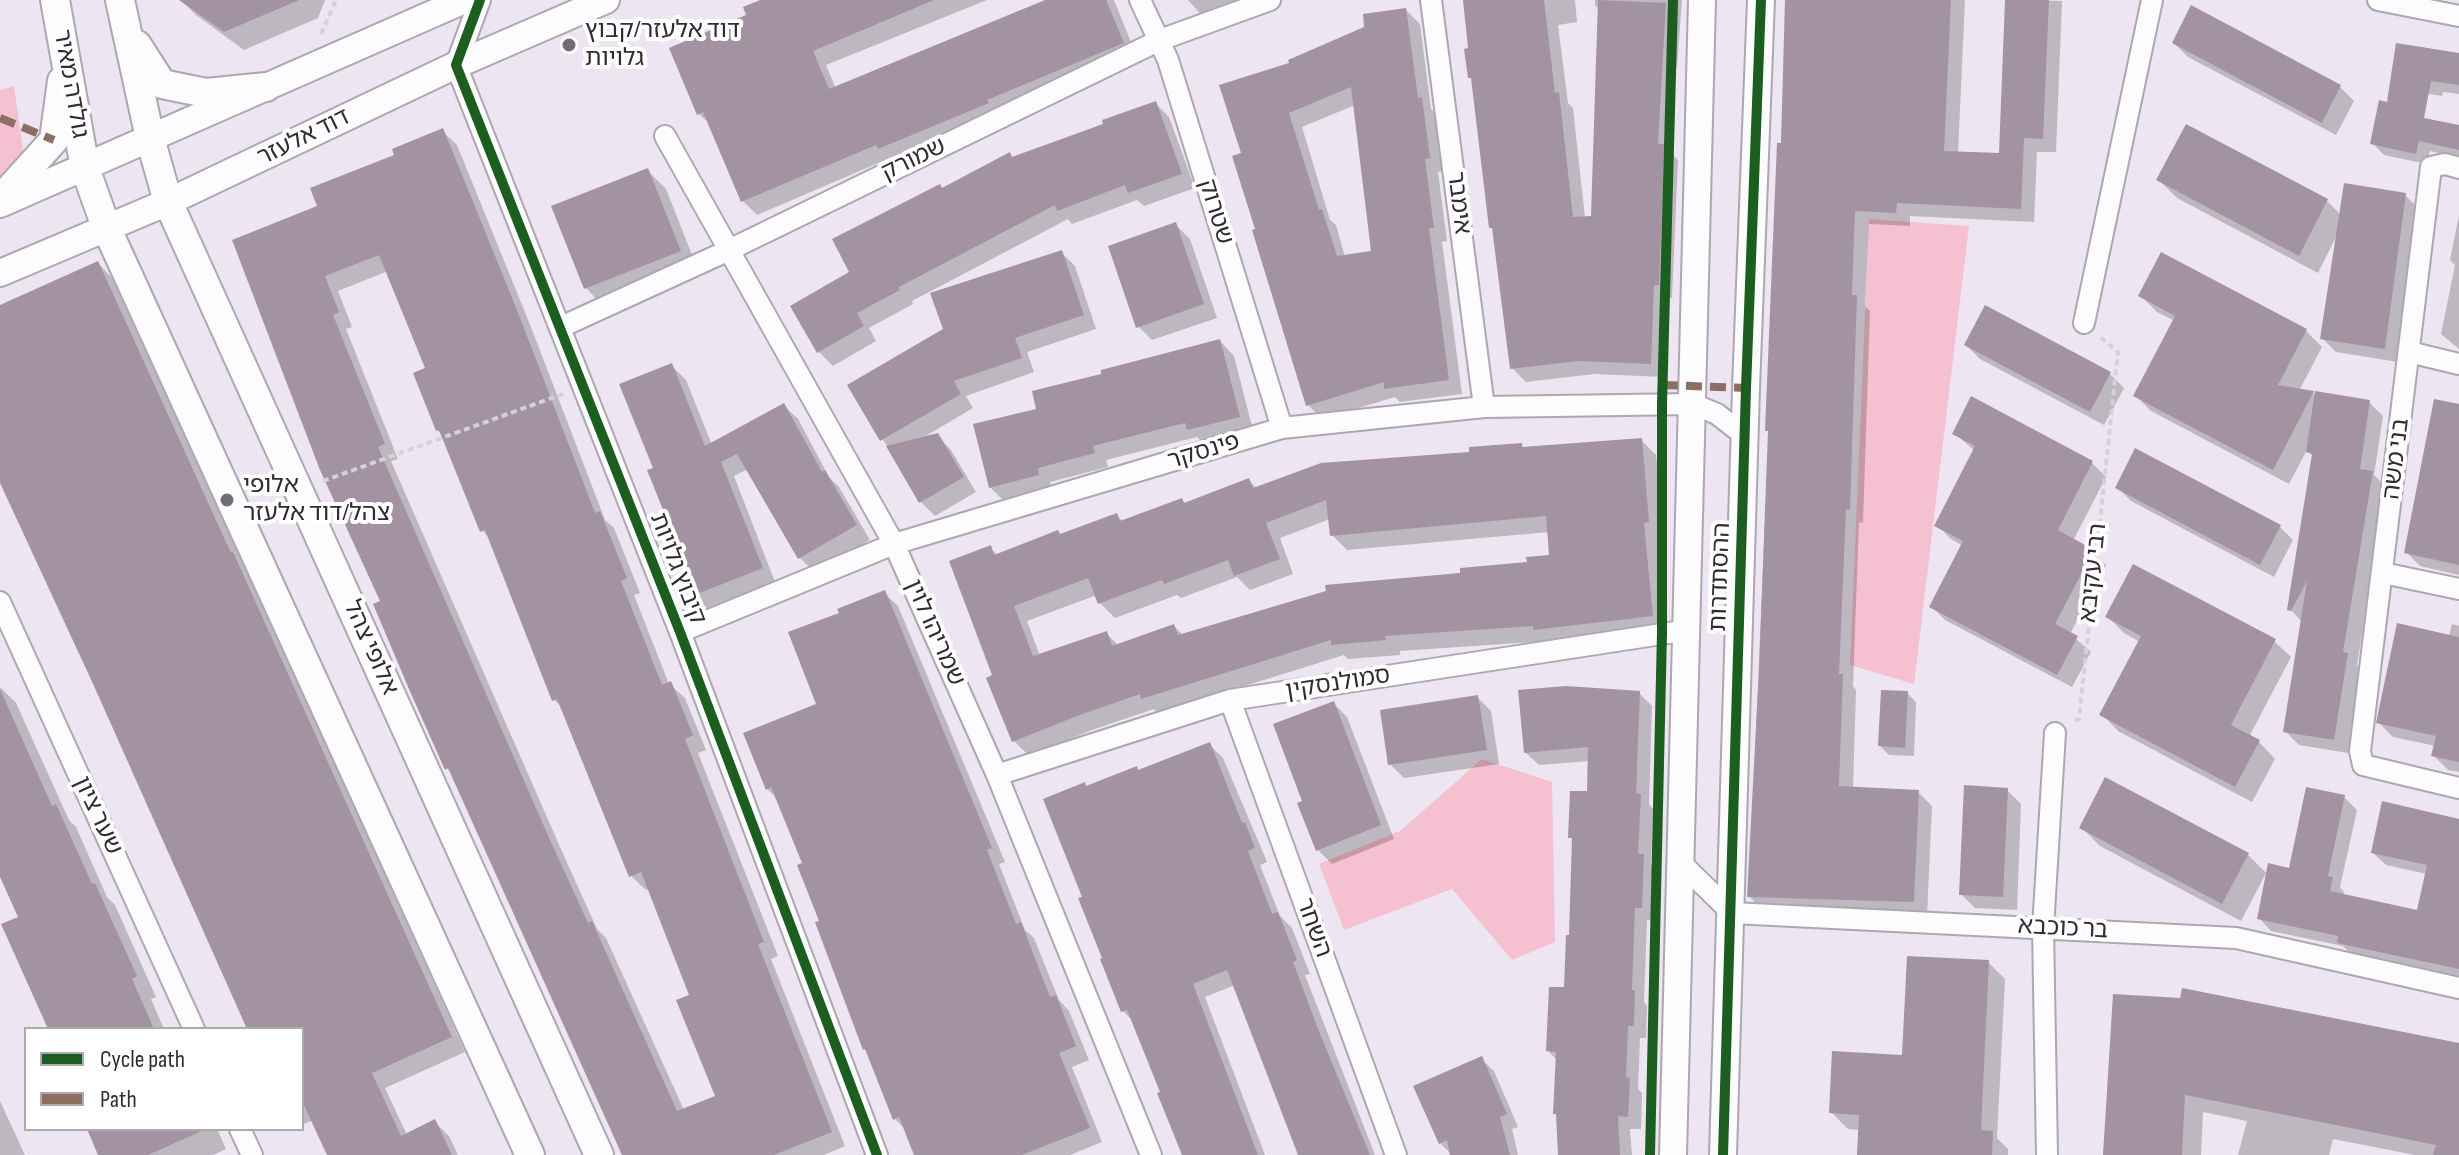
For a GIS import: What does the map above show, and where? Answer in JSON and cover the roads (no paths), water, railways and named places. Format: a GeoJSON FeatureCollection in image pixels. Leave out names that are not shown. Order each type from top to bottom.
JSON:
{"type":"FeatureCollection","features":[{"type":"Feature","properties":{"kind":"main road","name":"גולדה מאיר"},"geometry":{"type":"LineString","coordinates":[[55,0],[85,168]]}},
{"type":"Feature","properties":{"kind":"main road"},"geometry":{"type":"LineString","coordinates":[[120,0],[150,138]]}},
{"type":"Feature","properties":{"kind":"main road"},"geometry":{"type":"LineString","coordinates":[[126,28],[162,84],[206,93],[266,87]]}},
{"type":"Feature","properties":{"kind":"main road"},"geometry":{"type":"LineString","coordinates":[[0,202],[54,140],[66,53]]}},
{"type":"Feature","properties":{"kind":"main road","name":"אלופי צהל"},"geometry":{"type":"LineString","coordinates":[[150,138],[168,202],[599,1155]]}},
{"type":"Feature","properties":{"kind":"main road"},"geometry":{"type":"LineString","coordinates":[[85,168],[106,227],[530,1155]]}},
{"type":"Feature","properties":{"kind":"street"},"geometry":{"type":"LineString","coordinates":[[0,202],[85,168],[464,0]]}},
{"type":"Feature","properties":{"kind":"street"},"geometry":{"type":"LineString","coordinates":[[456,65],[480,0]]}},
{"type":"Feature","properties":{"kind":"street","name":"דוד אלעזר"},"geometry":{"type":"LineString","coordinates":[[0,273],[168,202],[456,65],[606,0]]}},
{"type":"Feature","properties":{"kind":"street","name":"שטרוק"},"geometry":{"type":"LineString","coordinates":[[1140,0],[1168,60],[1282,428]]}},
{"type":"Feature","properties":{"kind":"street","name":"שמורק"},"geometry":{"type":"LineString","coordinates":[[561,327],[727,251],[1160,40],[1270,0]]}},
{"type":"Feature","properties":{"kind":"street","name":"אימבר"},"geometry":{"type":"LineString","coordinates":[[1431,0],[1484,407]]}},
{"type":"Feature","properties":{"kind":"street","name":"ההסתדרות"},"geometry":{"type":"LineString","coordinates":[[1673,1155],[1702,0]]}},
{"type":"Feature","properties":{"kind":"street","name":"ההסתדרות"},"geometry":{"type":"LineString","coordinates":[[1723,1155],[1761,0]]}},
{"type":"Feature","properties":{"kind":"street"},"geometry":{"type":"LineString","coordinates":[[2084,323],[2152,0]]}},
{"type":"Feature","properties":{"kind":"street"},"geometry":{"type":"LineString","coordinates":[[2378,0],[2459,16]]}},
{"type":"Feature","properties":{"kind":"street","name":"קיבוץ גלויות"},"geometry":{"type":"LineString","coordinates":[[456,65],[680,632],[877,1155]]}},
{"type":"Feature","properties":{"kind":"street","name":"שמריהו לוין"},"geometry":{"type":"LineString","coordinates":[[665,136],[894,544],[997,775],[1151,1155]]}},
{"type":"Feature","properties":{"kind":"street","name":"בני משה"},"geometry":{"type":"LineString","coordinates":[[2459,168],[2445,164],[2431,167],[2360,751],[2363,765],[2459,788]]}},
{"type":"Feature","properties":{"kind":"street"},"geometry":{"type":"LineString","coordinates":[[2409,352],[2459,364]]}},
{"type":"Feature","properties":{"kind":"street","name":"פינסקר"},"geometry":{"type":"LineString","coordinates":[[680,632],[894,544],[1282,428],[1484,407],[1693,404],[1717,414],[1745,436]]}},
{"type":"Feature","properties":{"kind":"street"},"geometry":{"type":"LineString","coordinates":[[2383,573],[2459,589]]}},
{"type":"Feature","properties":{"kind":"street","name":"שער ציון"},"geometry":{"type":"LineString","coordinates":[[2,614],[193,1027]]}},
{"type":"Feature","properties":{"kind":"street","name":"סמולנסקין"},"geometry":{"type":"LineString","coordinates":[[997,775],[1230,700],[1688,630]]}},
{"type":"Feature","properties":{"kind":"street","name":"השחר"},"geometry":{"type":"LineString","coordinates":[[1230,700],[1396,1155]]}},
{"type":"Feature","properties":{"kind":"street"},"geometry":{"type":"LineString","coordinates":[[2047,1155],[2043,928],[2055,733]]}},
{"type":"Feature","properties":{"kind":"street"},"geometry":{"type":"LineString","coordinates":[[1681,863],[1732,913]]}},
{"type":"Feature","properties":{"kind":"street","name":"בר כוכבא"},"geometry":{"type":"LineString","coordinates":[[1732,913],[2236,938],[2459,988]]}},
{"type":"Feature","properties":{"kind":"street"},"geometry":{"type":"LineString","coordinates":[[241,1131],[252,1155]]}},
{"type":"Feature","properties":{"kind":"place","name":"דוד אלעזר/קבוץ גלויות"},"geometry":{"type":"Point","coordinates":[569,45]}},
{"type":"Feature","properties":{"kind":"place","name":"אלופי צהל/דוד אלעזר"},"geometry":{"type":"Point","coordinates":[227,500]}}]}
